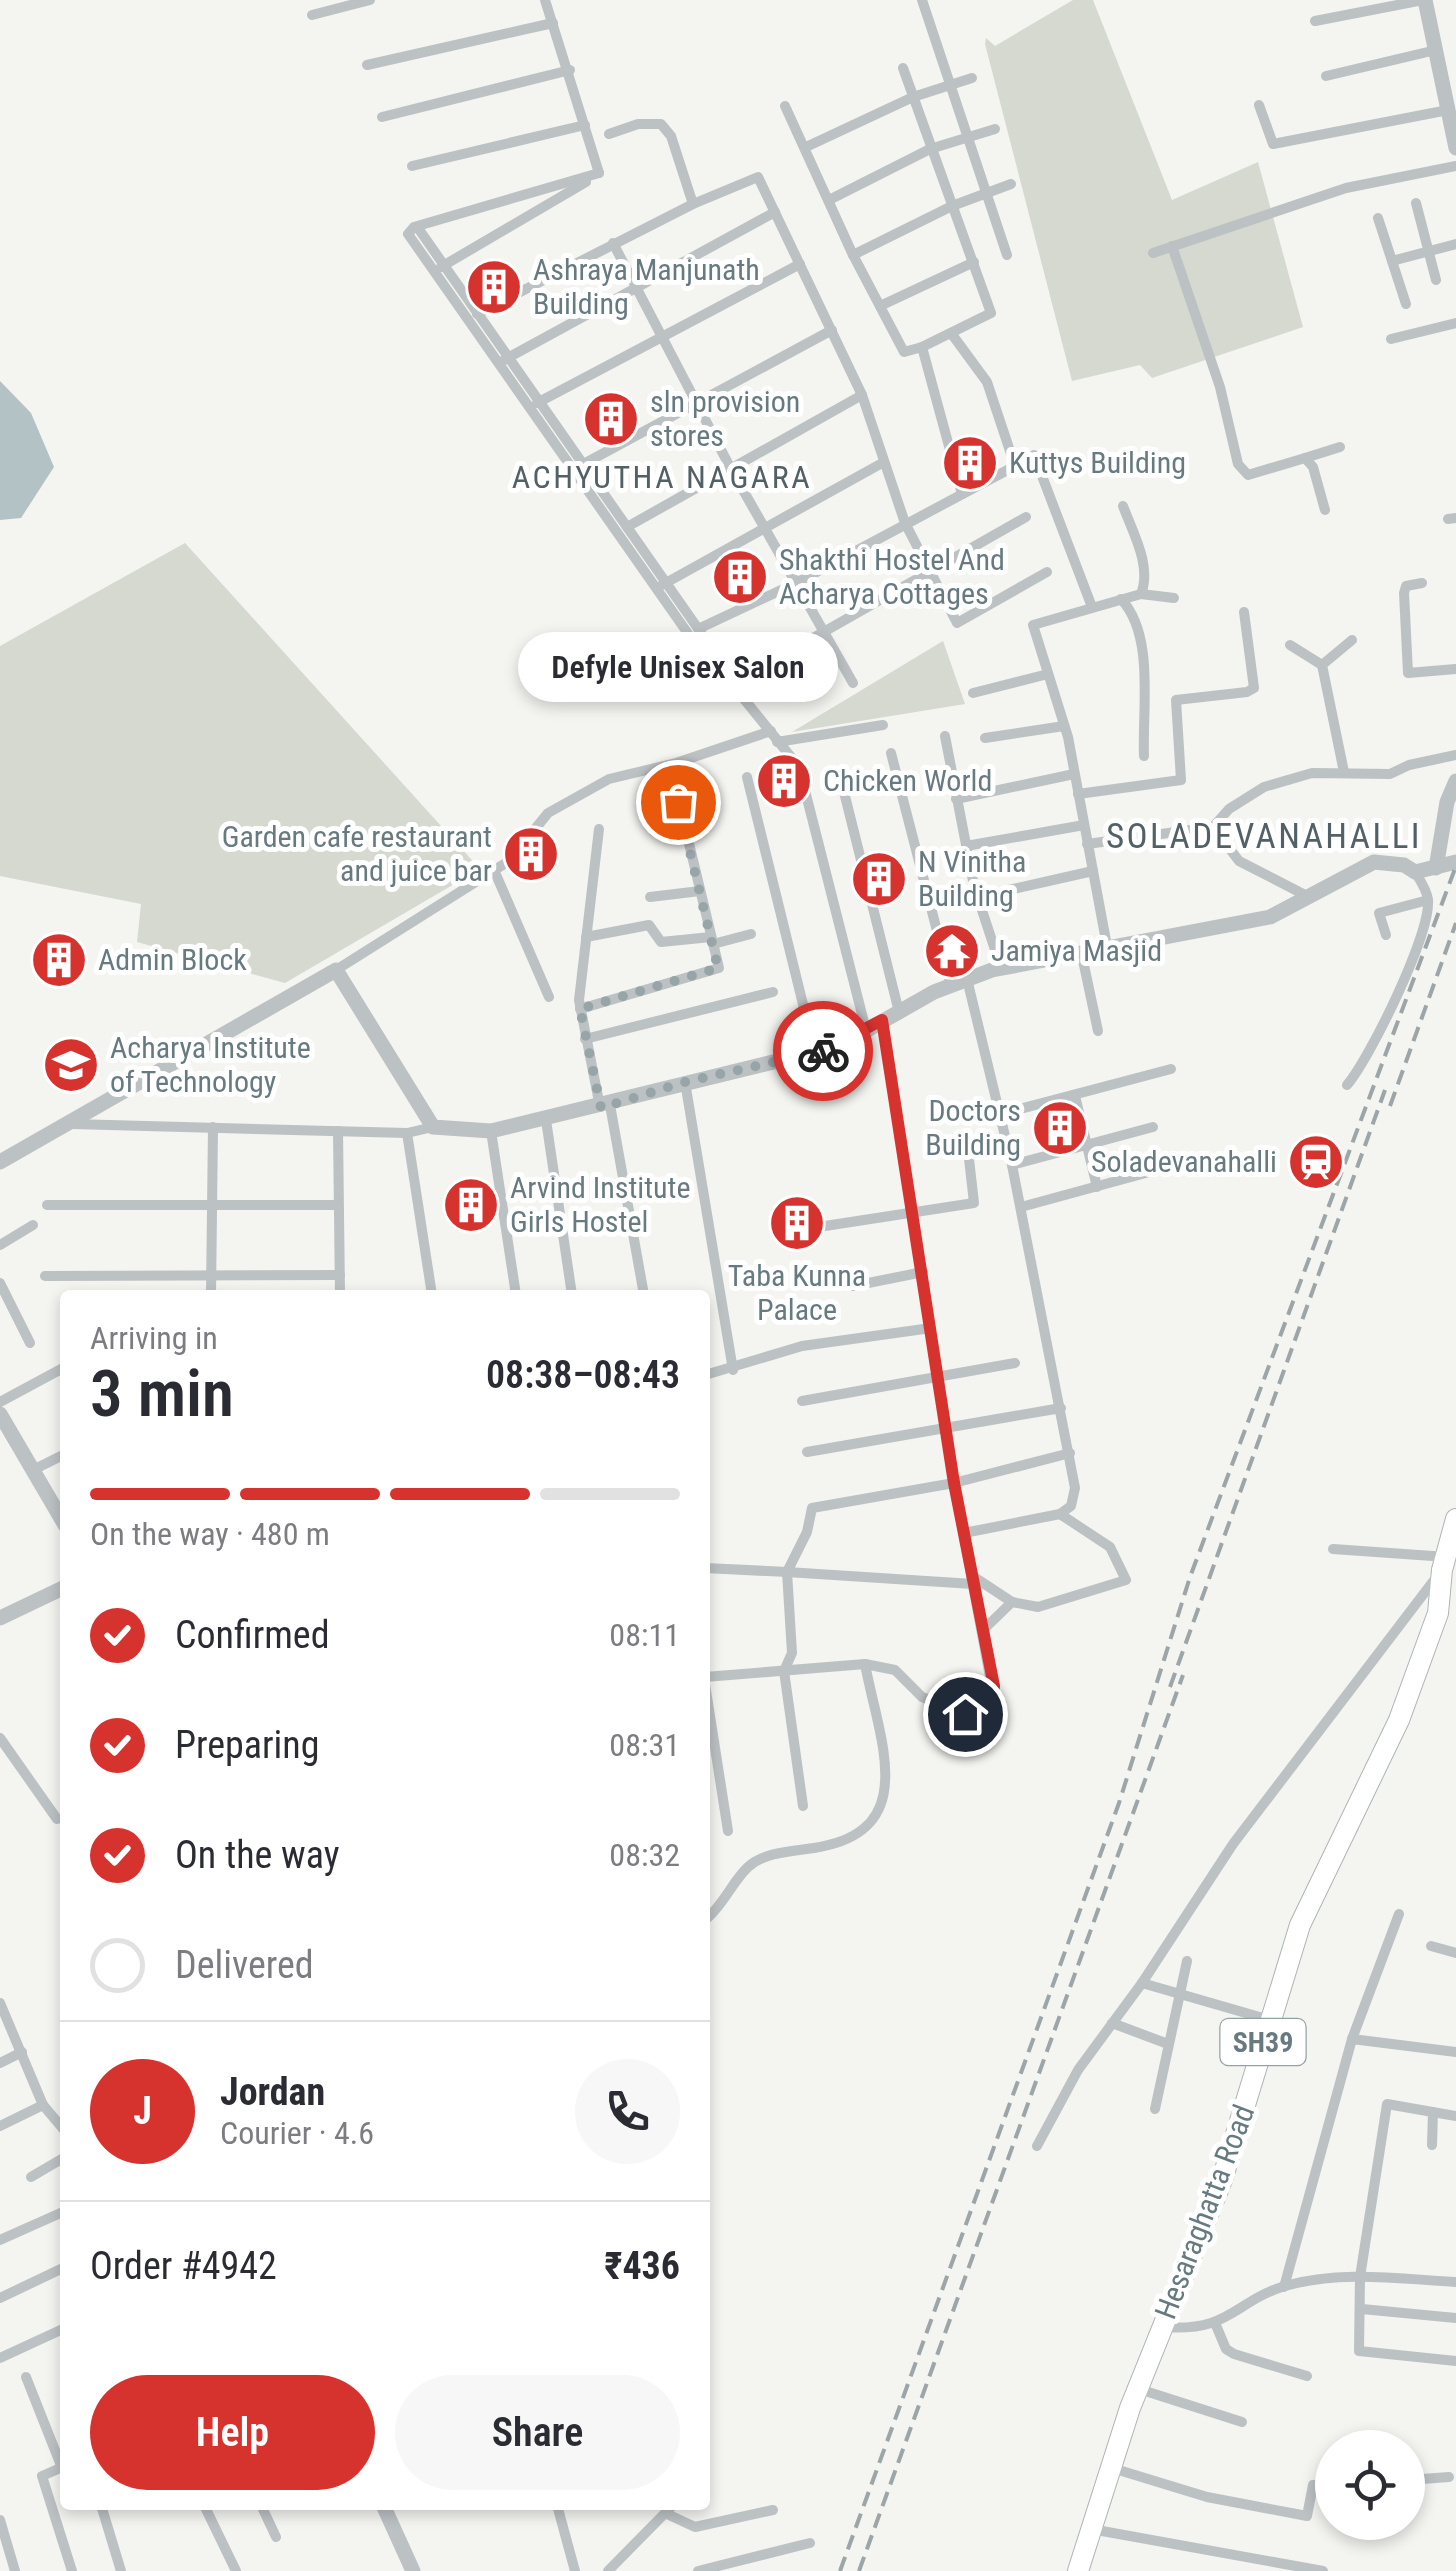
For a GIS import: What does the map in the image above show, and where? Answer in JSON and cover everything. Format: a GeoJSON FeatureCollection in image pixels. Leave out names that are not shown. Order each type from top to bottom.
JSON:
{"type":"FeatureCollection","features":[{"type":"Feature","properties":{"kind":"main road","name":"Hesaraghatta Road"},"geometry":{"type":"LineString","coordinates":[[1078,2571],[1138,2388],[1222,2180],[1300,1925],[1399,1720],[1438,1614],[1456,1519]]}},
{"type":"Feature","properties":{"kind":"street"},"geometry":{"type":"LineString","coordinates":[[312,15],[370,0]]}},
{"type":"Feature","properties":{"kind":"street"},"geometry":{"type":"LineString","coordinates":[[545,0],[600,174]]}},
{"type":"Feature","properties":{"kind":"street"},"geometry":{"type":"LineString","coordinates":[[922,0],[1007,255]]}},
{"type":"Feature","properties":{"kind":"street"},"geometry":{"type":"LineString","coordinates":[[1315,21],[1424,0],[1450,105],[1456,148]]}},
{"type":"Feature","properties":{"kind":"street"},"geometry":{"type":"LineString","coordinates":[[367,65],[553,23]]}},
{"type":"Feature","properties":{"kind":"street"},"geometry":{"type":"LineString","coordinates":[[1326,76],[1436,50]]}},
{"type":"Feature","properties":{"kind":"street"},"geometry":{"type":"LineString","coordinates":[[785,106],[852,255],[904,352],[922,347],[991,314],[903,68]]}},
{"type":"Feature","properties":{"kind":"street"},"geometry":{"type":"LineString","coordinates":[[382,117],[570,70]]}},
{"type":"Feature","properties":{"kind":"street"},"geometry":{"type":"LineString","coordinates":[[806,147],[914,96],[972,78]]}},
{"type":"Feature","properties":{"kind":"street"},"geometry":{"type":"LineString","coordinates":[[1260,106],[1273,144],[1450,105]]}},
{"type":"Feature","properties":{"kind":"street"},"geometry":{"type":"LineString","coordinates":[[608,134],[638,124],[661,124],[671,136],[693,204]]}},
{"type":"Feature","properties":{"kind":"street"},"geometry":{"type":"LineString","coordinates":[[412,166],[586,125]]}},
{"type":"Feature","properties":{"kind":"street"},"geometry":{"type":"LineString","coordinates":[[829,200],[930,149],[996,129]]}},
{"type":"Feature","properties":{"kind":"street"},"geometry":{"type":"LineString","coordinates":[[1152,253],[1346,188],[1456,166]]}},
{"type":"Feature","properties":{"kind":"street"},"geometry":{"type":"LineString","coordinates":[[600,174],[418,228],[438,270],[572,472],[698,628],[727,670],[729,681]]}},
{"type":"Feature","properties":{"kind":"street"},"geometry":{"type":"LineString","coordinates":[[438,270],[600,174]]}},
{"type":"Feature","properties":{"kind":"street"},"geometry":{"type":"LineString","coordinates":[[476,314],[693,204],[758,177],[862,395],[905,523],[957,622],[1046,572]]}},
{"type":"Feature","properties":{"kind":"street"},"geometry":{"type":"LineString","coordinates":[[852,255],[952,206],[1012,184]]}},
{"type":"Feature","properties":{"kind":"street"},"geometry":{"type":"LineString","coordinates":[[1416,203],[1436,280]]}},
{"type":"Feature","properties":{"kind":"street"},"geometry":{"type":"LineString","coordinates":[[502,362],[775,212]]}},
{"type":"Feature","properties":{"kind":"street"},"geometry":{"type":"LineString","coordinates":[[1378,218],[1406,304]]}},
{"type":"Feature","properties":{"kind":"street"},"geometry":{"type":"LineString","coordinates":[[613,244],[665,336],[730,469],[854,682]]}},
{"type":"Feature","properties":{"kind":"street"},"geometry":{"type":"LineString","coordinates":[[1392,261],[1456,244]]}},
{"type":"Feature","properties":{"kind":"street"},"geometry":{"type":"LineString","coordinates":[[1172,246],[1220,387],[1238,464],[1248,475],[1340,447]]}},
{"type":"Feature","properties":{"kind":"street"},"geometry":{"type":"LineString","coordinates":[[880,306],[974,262]]}},
{"type":"Feature","properties":{"kind":"street"},"geometry":{"type":"LineString","coordinates":[[537,403],[800,264]]}},
{"type":"Feature","properties":{"kind":"street"},"geometry":{"type":"LineString","coordinates":[[438,270],[476,314],[502,362],[628,527],[718,676],[729,681],[799,767],[866,1030]]}},
{"type":"Feature","properties":{"kind":"street"},"geometry":{"type":"LineString","coordinates":[[1392,338],[1456,323]]}},
{"type":"Feature","properties":{"kind":"street"},"geometry":{"type":"LineString","coordinates":[[572,472],[832,330]]}},
{"type":"Feature","properties":{"kind":"street"},"geometry":{"type":"LineString","coordinates":[[951,333],[986,382],[1014,466]]}},
{"type":"Feature","properties":{"kind":"street"},"geometry":{"type":"LineString","coordinates":[[922,347],[962,494]]}},
{"type":"Feature","properties":{"kind":"street"},"geometry":{"type":"LineString","coordinates":[[628,527],[862,395]]}},
{"type":"Feature","properties":{"kind":"street"},"geometry":{"type":"LineString","coordinates":[[698,628],[796,583],[1034,456],[1092,607]]}},
{"type":"Feature","properties":{"kind":"street"},"geometry":{"type":"LineString","coordinates":[[1305,458],[1313,468],[1324,510]]}},
{"type":"Feature","properties":{"kind":"street"},"geometry":{"type":"LineString","coordinates":[[661,585],[884,462]]}},
{"type":"Feature","properties":{"kind":"street"},"geometry":{"type":"LineString","coordinates":[[1123,506],[1144,564],[1146,582],[1141,594]]}},
{"type":"Feature","properties":{"kind":"street"},"geometry":{"type":"LineString","coordinates":[[729,681],[1026,517]]}},
{"type":"Feature","properties":{"kind":"street"},"geometry":{"type":"LineString","coordinates":[[1422,582],[1406,586],[1404,593],[1408,673],[1456,669]]}},
{"type":"Feature","properties":{"kind":"street"},"geometry":{"type":"LineString","coordinates":[[1106,946],[1064,726],[1033,625],[1141,594],[1174,598]]}},
{"type":"Feature","properties":{"kind":"street"},"geometry":{"type":"LineString","coordinates":[[1121,599],[1132,612],[1140,632],[1144,756]]}},
{"type":"Feature","properties":{"kind":"street"},"geometry":{"type":"LineString","coordinates":[[1078,794],[1181,780],[1176,700],[1254,688],[1244,612]]}},
{"type":"Feature","properties":{"kind":"street"},"geometry":{"type":"LineString","coordinates":[[1322,666],[1352,640]]}},
{"type":"Feature","properties":{"kind":"street"},"geometry":{"type":"LineString","coordinates":[[1290,645],[1322,666],[1344,772]]}},
{"type":"Feature","properties":{"kind":"street"},"geometry":{"type":"LineString","coordinates":[[973,693],[1048,674]]}},
{"type":"Feature","properties":{"kind":"street"},"geometry":{"type":"LineString","coordinates":[[0,1162],[336,970],[509,861],[548,813],[609,779],[774,736],[883,724]]}},
{"type":"Feature","properties":{"kind":"street"},"geometry":{"type":"LineString","coordinates":[[985,738],[1064,726]]}},
{"type":"Feature","properties":{"kind":"street"},"geometry":{"type":"LineString","coordinates":[[945,736],[978,897],[1001,968]]}},
{"type":"Feature","properties":{"kind":"street"},"geometry":{"type":"LineString","coordinates":[[891,754],[1012,1164],[1075,1488],[1070,1506],[1060,1514],[964,1533]]}},
{"type":"Feature","properties":{"kind":"street"},"geometry":{"type":"LineString","coordinates":[[1088,844],[1214,826],[1229,809],[1264,787],[1312,773],[1390,774],[1409,765],[1456,755]]}},
{"type":"Feature","properties":{"kind":"street"},"geometry":{"type":"LineString","coordinates":[[956,799],[1074,774]]}},
{"type":"Feature","properties":{"kind":"street"},"geometry":{"type":"LineString","coordinates":[[840,776],[899,1012]]}},
{"type":"Feature","properties":{"kind":"street"},"geometry":{"type":"LineString","coordinates":[[748,777],[815,1053]]}},
{"type":"Feature","properties":{"kind":"street"},"geometry":{"type":"LineString","coordinates":[[1436,868],[1447,802],[1456,780]]}},
{"type":"Feature","properties":{"kind":"street"},"geometry":{"type":"LineString","coordinates":[[580,1009],[718,968],[678,802]]}},
{"type":"Feature","properties":{"kind":"street"},"geometry":{"type":"LineString","coordinates":[[966,846],[1084,824]]}},
{"type":"Feature","properties":{"kind":"street"},"geometry":{"type":"LineString","coordinates":[[1214,826],[1238,861],[1308,896]]}},
{"type":"Feature","properties":{"kind":"street"},"geometry":{"type":"LineString","coordinates":[[600,829],[580,1009],[605,1106],[643,1290]]}},
{"type":"Feature","properties":{"kind":"street"},"geometry":{"type":"LineString","coordinates":[[66,1124],[407,1133],[433,1127],[491,1132],[839,1046],[959,982],[1001,968],[1270,916],[1374,862],[1404,866],[1414,872],[1428,900],[1424,930],[1364,1065],[1347,1085]]}},
{"type":"Feature","properties":{"kind":"street"},"geometry":{"type":"LineString","coordinates":[[1414,872],[1456,862]]}},
{"type":"Feature","properties":{"kind":"street"},"geometry":{"type":"LineString","coordinates":[[494,870],[549,997]]}},
{"type":"Feature","properties":{"kind":"street"},"geometry":{"type":"LineString","coordinates":[[978,897],[1092,871]]}},
{"type":"Feature","properties":{"kind":"street"},"geometry":{"type":"LineString","coordinates":[[650,897],[700,891]]}},
{"type":"Feature","properties":{"kind":"street"},"geometry":{"type":"LineString","coordinates":[[1386,935],[1379,913],[1428,900]]}},
{"type":"Feature","properties":{"kind":"street"},"geometry":{"type":"LineString","coordinates":[[586,937],[649,925],[661,942],[751,934]]}},
{"type":"Feature","properties":{"kind":"street"},"geometry":{"type":"LineString","coordinates":[[1081,952],[1098,1031]]}},
{"type":"Feature","properties":{"kind":"street"},"geometry":{"type":"LineString","coordinates":[[336,970],[411,1085],[433,1127]]}},
{"type":"Feature","properties":{"kind":"street"},"geometry":{"type":"LineString","coordinates":[[585,1038],[773,992]]}},
{"type":"Feature","properties":{"kind":"street"},"geometry":{"type":"LineString","coordinates":[[710,1680],[884,1665],[922,1697],[976,1716],[994,1704],[954,1483],[882,1020]]}},
{"type":"Feature","properties":{"kind":"street"},"geometry":{"type":"LineString","coordinates":[[997,1114],[1171,1069]]}},
{"type":"Feature","properties":{"kind":"street"},"geometry":{"type":"LineString","coordinates":[[685,1082],[732,1370]]}},
{"type":"Feature","properties":{"kind":"street"},"geometry":{"type":"LineString","coordinates":[[1075,1096],[1097,1187]]}},
{"type":"Feature","properties":{"kind":"street"},"geometry":{"type":"LineString","coordinates":[[546,1120],[571,1290]]}},
{"type":"Feature","properties":{"kind":"street"},"geometry":{"type":"LineString","coordinates":[[211,1290],[213,1127]]}},
{"type":"Feature","properties":{"kind":"street"},"geometry":{"type":"LineString","coordinates":[[1012,1164],[1152,1127]]}},
{"type":"Feature","properties":{"kind":"street"},"geometry":{"type":"LineString","coordinates":[[338,1131],[340,1290]]}},
{"type":"Feature","properties":{"kind":"street"},"geometry":{"type":"LineString","coordinates":[[491,1132],[515,1290]]}},
{"type":"Feature","properties":{"kind":"street"},"geometry":{"type":"LineString","coordinates":[[407,1133],[431,1290]]}},
{"type":"Feature","properties":{"kind":"street"},"geometry":{"type":"LineString","coordinates":[[812,1228],[974,1203],[968,1150]]}},
{"type":"Feature","properties":{"kind":"street"},"geometry":{"type":"LineString","coordinates":[[1021,1208],[1153,1172]]}},
{"type":"Feature","properties":{"kind":"street"},"geometry":{"type":"LineString","coordinates":[[47,1205],[337,1206]]}},
{"type":"Feature","properties":{"kind":"street"},"geometry":{"type":"LineString","coordinates":[[0,1245],[33,1225]]}},
{"type":"Feature","properties":{"kind":"street"},"geometry":{"type":"LineString","coordinates":[[853,1286],[923,1272]]}},
{"type":"Feature","properties":{"kind":"street"},"geometry":{"type":"LineString","coordinates":[[45,1276],[340,1275]]}},
{"type":"Feature","properties":{"kind":"street"},"geometry":{"type":"LineString","coordinates":[[0,1283],[30,1343]]}},
{"type":"Feature","properties":{"kind":"street"},"geometry":{"type":"LineString","coordinates":[[710,1374],[802,1346],[931,1328]]}},
{"type":"Feature","properties":{"kind":"street"},"geometry":{"type":"LineString","coordinates":[[802,1401],[1015,1363]]}},
{"type":"Feature","properties":{"kind":"street"},"geometry":{"type":"LineString","coordinates":[[0,1402],[60,1370]]}},
{"type":"Feature","properties":{"kind":"street"},"geometry":{"type":"LineString","coordinates":[[807,1452],[1061,1408]]}},
{"type":"Feature","properties":{"kind":"street"},"geometry":{"type":"LineString","coordinates":[[0,1414],[60,1516]]}},
{"type":"Feature","properties":{"kind":"street"},"geometry":{"type":"LineString","coordinates":[[802,1806],[784,1671],[792,1653],[787,1572],[807,1532],[812,1508],[954,1483],[1070,1453]]}},
{"type":"Feature","properties":{"kind":"street"},"geometry":{"type":"LineString","coordinates":[[33,1470],[60,1456]]}},
{"type":"Feature","properties":{"kind":"street"},"geometry":{"type":"LineString","coordinates":[[710,1568],[972,1580],[1012,1602],[1038,1607],[1126,1580],[1110,1548],[1060,1514]]}},
{"type":"Feature","properties":{"kind":"street"},"geometry":{"type":"LineString","coordinates":[[1037,2146],[1078,2070],[1142,1983],[1234,1844],[1445,1564],[1333,1549]]}},
{"type":"Feature","properties":{"kind":"street"},"geometry":{"type":"LineString","coordinates":[[0,1618],[60,1589]]}},
{"type":"Feature","properties":{"kind":"street"},"geometry":{"type":"LineString","coordinates":[[982,1632],[1012,1602]]}},
{"type":"Feature","properties":{"kind":"street"},"geometry":{"type":"LineString","coordinates":[[710,1914],[749,1866],[776,1854],[849,1843],[877,1818],[885,1802],[887,1780],[865,1664]]}},
{"type":"Feature","properties":{"kind":"street"},"geometry":{"type":"LineString","coordinates":[[710,1714],[728,1831]]}},
{"type":"Feature","properties":{"kind":"street"},"geometry":{"type":"LineString","coordinates":[[0,1738],[57,1819]]}},
{"type":"Feature","properties":{"kind":"street"},"geometry":{"type":"LineString","coordinates":[[1284,2287],[1352,2039],[1399,1914]]}},
{"type":"Feature","properties":{"kind":"street"},"geometry":{"type":"LineString","coordinates":[[1431,1946],[1456,1952]]}},
{"type":"Feature","properties":{"kind":"street"},"geometry":{"type":"LineString","coordinates":[[1154,2109],[1187,1961]]}},
{"type":"Feature","properties":{"kind":"street"},"geometry":{"type":"LineString","coordinates":[[1142,1983],[1270,2020]]}},
{"type":"Feature","properties":{"kind":"street"},"geometry":{"type":"LineString","coordinates":[[0,2004],[43,2105],[60,2125]]}},
{"type":"Feature","properties":{"kind":"street"},"geometry":{"type":"LineString","coordinates":[[1112,2023],[1168,2044]]}},
{"type":"Feature","properties":{"kind":"street"},"geometry":{"type":"LineString","coordinates":[[1352,2039],[1456,2052]]}},
{"type":"Feature","properties":{"kind":"street"},"geometry":{"type":"LineString","coordinates":[[0,2063],[22,2052]]}},
{"type":"Feature","properties":{"kind":"street"},"geometry":{"type":"LineString","coordinates":[[1456,2116],[1387,2104],[1360,2277],[1360,2351],[1456,2361]]}},
{"type":"Feature","properties":{"kind":"street"},"geometry":{"type":"LineString","coordinates":[[0,2126],[43,2105]]}},
{"type":"Feature","properties":{"kind":"street"},"geometry":{"type":"LineString","coordinates":[[1432,2146],[1434,2112]]}},
{"type":"Feature","properties":{"kind":"street"},"geometry":{"type":"LineString","coordinates":[[31,2177],[60,2160]]}},
{"type":"Feature","properties":{"kind":"street"},"geometry":{"type":"LineString","coordinates":[[0,2240],[60,2212]]}},
{"type":"Feature","properties":{"kind":"street"},"geometry":{"type":"LineString","coordinates":[[0,2298],[60,2269]]}},
{"type":"Feature","properties":{"kind":"street"},"geometry":{"type":"LineString","coordinates":[[1162,2327],[1186,2329],[1215,2323],[1284,2287],[1360,2277],[1456,2282]]}},
{"type":"Feature","properties":{"kind":"street"},"geometry":{"type":"LineString","coordinates":[[1362,2309],[1456,2318]]}},
{"type":"Feature","properties":{"kind":"street"},"geometry":{"type":"LineString","coordinates":[[1215,2323],[1226,2350],[1307,2376]]}},
{"type":"Feature","properties":{"kind":"street"},"geometry":{"type":"LineString","coordinates":[[0,2358],[60,2330]]}},
{"type":"Feature","properties":{"kind":"street"},"geometry":{"type":"LineString","coordinates":[[26,2377],[60,2460]]}},
{"type":"Feature","properties":{"kind":"street"},"geometry":{"type":"LineString","coordinates":[[1138,2388],[1242,2422]]}},
{"type":"Feature","properties":{"kind":"street"},"geometry":{"type":"LineString","coordinates":[[1111,2467],[1207,2497],[1307,2516],[1315,2485]]}},
{"type":"Feature","properties":{"kind":"street"},"geometry":{"type":"LineString","coordinates":[[60,2468],[42,2476],[72,2571]]}},
{"type":"Feature","properties":{"kind":"street"},"geometry":{"type":"LineString","coordinates":[[1425,2479],[1449,2477]]}},
{"type":"Feature","properties":{"kind":"street"},"geometry":{"type":"LineString","coordinates":[[103,2510],[122,2571]]}},
{"type":"Feature","properties":{"kind":"street"},"geometry":{"type":"LineString","coordinates":[[206,2510],[236,2571]]}},
{"type":"Feature","properties":{"kind":"street"},"geometry":{"type":"LineString","coordinates":[[263,2510],[276,2537]]}},
{"type":"Feature","properties":{"kind":"street"},"geometry":{"type":"LineString","coordinates":[[384,2510],[413,2571]]}},
{"type":"Feature","properties":{"kind":"street"},"geometry":{"type":"LineString","coordinates":[[558,2510],[576,2571]]}},
{"type":"Feature","properties":{"kind":"street"},"geometry":{"type":"LineString","coordinates":[[612,2569],[668,2510]]}},
{"type":"Feature","properties":{"kind":"street"},"geometry":{"type":"LineString","coordinates":[[670,2510],[682,2523],[704,2526],[773,2510]]}},
{"type":"Feature","properties":{"kind":"street"},"geometry":{"type":"LineString","coordinates":[[1,2526],[15,2571]]}},
{"type":"Feature","properties":{"kind":"street"},"geometry":{"type":"LineString","coordinates":[[1090,2529],[1323,2571]]}},
{"type":"Feature","properties":{"kind":"street"},"geometry":{"type":"LineString","coordinates":[[698,2571],[810,2544]]}},
{"type":"Feature","properties":{"kind":"shaded area"},"geometry":{"type":"Polygon","coordinates":[[[1073,0],[1093,0],[1172,200],[1258,162],[1303,327],[1152,378],[1140,365],[1072,381],[985,44],[986,38],[995,46],[1073,0]]]}},
{"type":"Feature","properties":{"kind":"shaded area"},"geometry":{"type":"Polygon","coordinates":[[[0,381],[31,413],[54,467],[21,518],[0,520],[0,381]]]}},
{"type":"Feature","properties":{"kind":"shaded area"},"geometry":{"type":"Polygon","coordinates":[[[185,543],[480,869],[285,983],[137,942],[141,904],[0,876],[0,646],[185,543]]]}},
{"type":"Feature","properties":{"kind":"shaded area"},"geometry":{"type":"Polygon","coordinates":[[[943,641],[965,704],[792,732],[943,641]]]}},
{"type":"Feature","properties":{"kind":"railway"},"geometry":{"type":"LineString","coordinates":[[840,2571],[1119,1803],[1190,1577],[1456,866]]}},
{"type":"Feature","properties":{"kind":"railway"},"geometry":{"type":"LineString","coordinates":[[1390,1106],[1456,923]]}},
{"type":"Feature","properties":{"kind":"railway"},"geometry":{"type":"LineString","coordinates":[[1170,1687],[1385,1090]]}},
{"type":"Feature","properties":{"kind":"railway"},"geometry":{"type":"LineString","coordinates":[[859,2571],[1183,1675]]}},
{"type":"Feature","properties":{"kind":"way so far"},"geometry":{"type":"LineString","coordinates":[[678,802],[718,968],[580,1009],[601,1108],[685,1082],[823,1051]]}},
{"type":"Feature","properties":{"kind":"place","name":"Ashraya Manjunath Building"},"geometry":{"type":"Point","coordinates":[494,287]}},
{"type":"Feature","properties":{"kind":"place","name":"sln provision stores"},"geometry":{"type":"Point","coordinates":[611,419]}},
{"type":"Feature","properties":{"kind":"place","name":"Kuttys Building"},"geometry":{"type":"Point","coordinates":[970,463]}},
{"type":"Feature","properties":{"kind":"place","name":"Shakthi Hostel And Acharya Cottages"},"geometry":{"type":"Point","coordinates":[740,577]}},
{"type":"Feature","properties":{"kind":"place","name":"Chicken World"},"geometry":{"type":"Point","coordinates":[784,781]}},
{"type":"Feature","properties":{"kind":"place","name":"Defyle Unisex Salon"},"geometry":{"type":"Point","coordinates":[678,802]}},
{"type":"Feature","properties":{"kind":"place","name":"Garden cafe restaurant and juice bar"},"geometry":{"type":"Point","coordinates":[531,854]}},
{"type":"Feature","properties":{"kind":"place","name":"N Vinitha Building"},"geometry":{"type":"Point","coordinates":[879,879]}},
{"type":"Feature","properties":{"kind":"place","name":"Jamiya Masjid"},"geometry":{"type":"Point","coordinates":[952,951]}},
{"type":"Feature","properties":{"kind":"place","name":"Admin Block"},"geometry":{"type":"Point","coordinates":[59,960]}},
{"type":"Feature","properties":{"kind":"place","name":"Acharya Institute of Technology"},"geometry":{"type":"Point","coordinates":[71,1065]}},
{"type":"Feature","properties":{"kind":"place","name":"Doctors Building"},"geometry":{"type":"Point","coordinates":[1060,1128]}},
{"type":"Feature","properties":{"kind":"place","name":"Soladevanahalli"},"geometry":{"type":"Point","coordinates":[1316,1162]}},
{"type":"Feature","properties":{"kind":"place","name":"Arvind Institute Girls Hostel"},"geometry":{"type":"Point","coordinates":[471,1205]}},
{"type":"Feature","properties":{"kind":"place","name":"Taba Kunna Palace"},"geometry":{"type":"Point","coordinates":[797,1223]}},
{"type":"Feature","properties":{"kind":"district","name":"ACHYUTHA NAGARA"},"geometry":{"type":"Point","coordinates":[662,477]}},
{"type":"Feature","properties":{"kind":"district","name":"SOLADEVANAHALLI"},"geometry":{"type":"Point","coordinates":[1264,836]}},
{"type":"Feature","properties":{"kind":"route"},"geometry":{"type":"LineString","coordinates":[[823,1051],[839,1046],[882,1020],[954,1483],[994,1686],[992,1709],[976,1716],[965,1714]]}}]}
